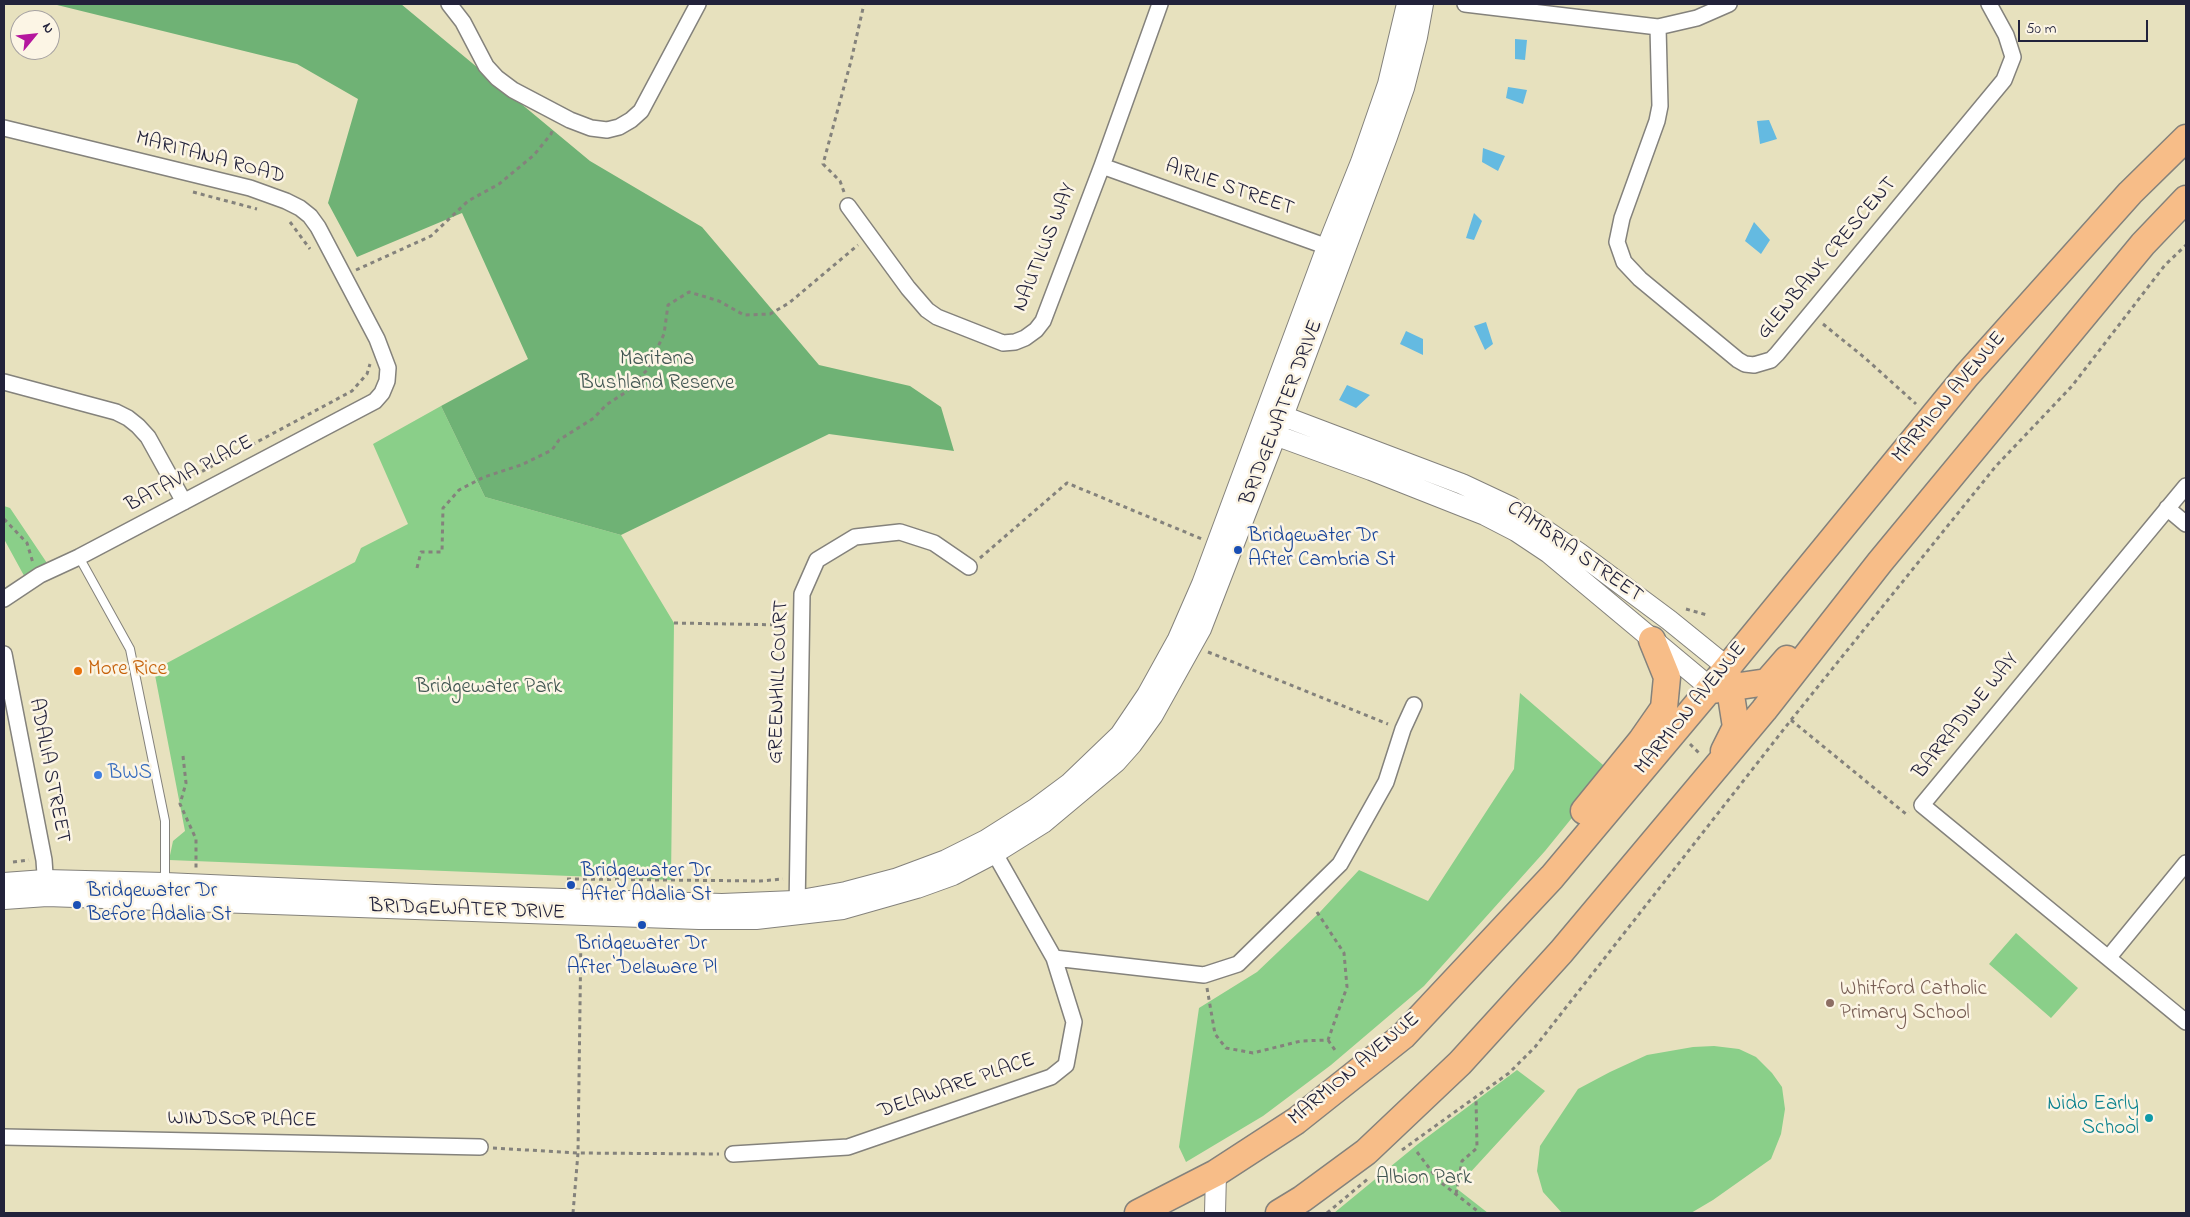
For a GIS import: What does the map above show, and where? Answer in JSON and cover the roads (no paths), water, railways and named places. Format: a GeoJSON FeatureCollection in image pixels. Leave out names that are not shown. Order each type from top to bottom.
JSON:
{"type":"FeatureCollection","features":[{"type":"Feature","properties":{"kind":"highway","name":"MARMION AVENUE"},"geometry":{"type":"LineString","coordinates":[[1138,1213],[1216,1173],[1296,1121],[1403,1036],[1552,878],[1720,683],[1967,375],[2130,192],[2186,138]]}},
{"type":"Feature","properties":{"kind":"highway"},"geometry":{"type":"LineString","coordinates":[[1311,1213],[1365,1172],[1368,1165],[1444,1078],[1474,1048],[1561,952],[1715,768],[1902,534],[2143,244],[2186,199]]}},
{"type":"Feature","properties":{"kind":"highway"},"geometry":{"type":"LineString","coordinates":[[1715,768],[1736,727],[1720,683],[1768,682],[1853,577],[1902,534]]}},
{"type":"Feature","properties":{"kind":"highway"},"geometry":{"type":"LineString","coordinates":[[1577,847],[1576,820],[1642,742],[1664,708],[1667,677],[1652,640]]}},
{"type":"Feature","properties":{"kind":"highway"},"geometry":{"type":"LineString","coordinates":[[1279,1213],[1368,1165]]}},
{"type":"Feature","properties":{"kind":"street"},"geometry":{"type":"LineString","coordinates":[[449,4],[462,22],[481,58],[497,78],[513,90],[559,114],[591,128],[607,130],[619,127],[631,120],[640,111],[698,4]]}},
{"type":"Feature","properties":{"kind":"street","name":"NAUTILUS WAY"},"geometry":{"type":"LineString","coordinates":[[848,206],[908,288],[932,313],[1003,342],[1015,342],[1025,338],[1036,330],[1043,321],[1102,166],[1160,4]]}},
{"type":"Feature","properties":{"kind":"street","name":"BRIDGEWATER DRIVE"},"geometry":{"type":"LineString","coordinates":[[4,883],[46,888],[699,919],[756,919],[895,879],[991,846],[1043,823],[1116,762],[1153,715],[1192,646],[1210,607],[1268,432],[1334,250],[1360,162],[1388,84],[1407,4]]}},
{"type":"Feature","properties":{"kind":"street","name":"BRIDGEWATER DRIVE"},"geometry":{"type":"LineString","coordinates":[[1334,250],[1360,210],[1404,88],[1423,4]]}},
{"type":"Feature","properties":{"kind":"street"},"geometry":{"type":"LineString","coordinates":[[1465,4],[1658,27],[1697,18],[1729,4]]}},
{"type":"Feature","properties":{"kind":"street","name":"GLENBANK CRESCENT"},"geometry":{"type":"LineString","coordinates":[[1658,27],[1660,106],[1657,121],[1617,234],[1617,242],[1624,262],[1640,279],[1745,364],[1754,365],[1772,360],[2004,80],[2013,57],[2006,35],[1990,4]]}},
{"type":"Feature","properties":{"kind":"street","name":"MARITANA ROAD"},"geometry":{"type":"LineString","coordinates":[[4,128],[250,188],[286,201],[310,216],[318,227],[377,339],[388,368],[387,381]]}},
{"type":"Feature","properties":{"kind":"street","name":"AIRLIE STREET"},"geometry":{"type":"LineString","coordinates":[[1102,166],[1334,250]]}},
{"type":"Feature","properties":{"kind":"street","name":"BATAVIA PLACE"},"geometry":{"type":"LineString","coordinates":[[4,600],[36,569],[79,557],[374,401],[382,393],[387,381]]}},
{"type":"Feature","properties":{"kind":"street"},"geometry":{"type":"LineString","coordinates":[[4,382],[116,412],[128,418],[148,437],[184,502]]}},
{"type":"Feature","properties":{"kind":"street","name":"CAMBRIA STREET"},"geometry":{"type":"LineString","coordinates":[[1275,413],[1462,484],[1511,507],[1579,553],[1669,620],[1720,683]]}},
{"type":"Feature","properties":{"kind":"street","name":"BRIDGEWATER DRIVE"},"geometry":{"type":"LineString","coordinates":[[991,846],[1070,783],[1120,735],[1147,695],[1178,639],[1209,538],[1268,432]]}},
{"type":"Feature","properties":{"kind":"street","name":"CAMBRIA STREET"},"geometry":{"type":"LineString","coordinates":[[1268,432],[1485,515],[1516,531],[1549,553],[1652,640],[1720,683]]}},
{"type":"Feature","properties":{"kind":"street","name":"BARRADINE WAY"},"geometry":{"type":"LineString","coordinates":[[2186,486],[1922,805],[2186,1022]]}},
{"type":"Feature","properties":{"kind":"street"},"geometry":{"type":"LineString","coordinates":[[2167,508],[2186,524]]}},
{"type":"Feature","properties":{"kind":"street","name":"GREENHILL COURT"},"geometry":{"type":"LineString","coordinates":[[796,908],[802,594],[817,560],[855,537],[900,532],[934,543],[969,567]]}},
{"type":"Feature","properties":{"kind":"street","name":"ADALIA STREET"},"geometry":{"type":"LineString","coordinates":[[4,654],[44,860],[46,888]]}},
{"type":"Feature","properties":{"kind":"street"},"geometry":{"type":"LineString","coordinates":[[1054,958],[1204,975],[1238,964],[1340,864],[1386,782],[1403,729],[1414,705]]}},
{"type":"Feature","properties":{"kind":"street","name":"DELAWARE PLACE"},"geometry":{"type":"LineString","coordinates":[[732,1154],[848,1147],[1051,1078],[1066,1065],[1074,1022],[1054,958],[991,846]]}},
{"type":"Feature","properties":{"kind":"street"},"geometry":{"type":"LineString","coordinates":[[2109,957],[2186,863]]}},
{"type":"Feature","properties":{"kind":"street","name":"BRIDGEWATER DRIVE"},"geometry":{"type":"LineString","coordinates":[[4,899],[46,888],[165,875],[434,895],[796,908]]}},
{"type":"Feature","properties":{"kind":"street","name":"WINDSOR PLACE"},"geometry":{"type":"LineString","coordinates":[[4,1138],[480,1147]]}},
{"type":"Feature","properties":{"kind":"street"},"geometry":{"type":"LineString","coordinates":[[1215,1213],[1216,1173]]}},
{"type":"Feature","properties":{"kind":"lane"},"geometry":{"type":"LineString","coordinates":[[79,557],[130,650],[165,821],[165,875]]}},
{"type":"Feature","properties":{"kind":"water"},"geometry":{"type":"Polygon","coordinates":[[[1515,39],[1527,40],[1525,60],[1515,59],[1515,39]]]}},
{"type":"Feature","properties":{"kind":"water"},"geometry":{"type":"Polygon","coordinates":[[[1508,87],[1527,90],[1523,104],[1506,98],[1508,87]]]}},
{"type":"Feature","properties":{"kind":"water"},"geometry":{"type":"Polygon","coordinates":[[[1769,120],[1777,139],[1760,144],[1757,121],[1769,120]]]}},
{"type":"Feature","properties":{"kind":"water"},"geometry":{"type":"Polygon","coordinates":[[[1483,148],[1505,156],[1498,171],[1482,162],[1483,148]]]}},
{"type":"Feature","properties":{"kind":"water"},"geometry":{"type":"Polygon","coordinates":[[[1474,213],[1482,221],[1474,240],[1466,238],[1474,213]]]}},
{"type":"Feature","properties":{"kind":"water"},"geometry":{"type":"Polygon","coordinates":[[[1754,222],[1770,240],[1761,254],[1745,241],[1754,222]]]}},
{"type":"Feature","properties":{"kind":"water"},"geometry":{"type":"Polygon","coordinates":[[[1486,322],[1493,344],[1485,350],[1474,326],[1486,322]]]}},
{"type":"Feature","properties":{"kind":"water"},"geometry":{"type":"Polygon","coordinates":[[[1406,331],[1423,339],[1423,355],[1400,344],[1406,331]]]}},
{"type":"Feature","properties":{"kind":"water"},"geometry":{"type":"Polygon","coordinates":[[[1347,385],[1370,395],[1356,408],[1339,400],[1347,385]]]}},
{"type":"Feature","properties":{"kind":"place","name":"Bridgewater Dr After Cambria St"},"geometry":{"type":"Point","coordinates":[1238,550]}},
{"type":"Feature","properties":{"kind":"place","name":"More Rice"},"geometry":{"type":"Point","coordinates":[78,671]}},
{"type":"Feature","properties":{"kind":"place","name":"BWS"},"geometry":{"type":"Point","coordinates":[98,775]}},
{"type":"Feature","properties":{"kind":"place","name":"Bridgewater Dr After Adalia St"},"geometry":{"type":"Point","coordinates":[571,885]}},
{"type":"Feature","properties":{"kind":"place","name":"Bridgewater Dr Before Adalia St"},"geometry":{"type":"Point","coordinates":[77,905]}},
{"type":"Feature","properties":{"kind":"place","name":"Bridgewater Dr After Delaware Pl"},"geometry":{"type":"Point","coordinates":[642,925]}},
{"type":"Feature","properties":{"kind":"place","name":"Whitford Catholic Primary School"},"geometry":{"type":"Point","coordinates":[1830,1003]}},
{"type":"Feature","properties":{"kind":"place","name":"Nido Early School"},"geometry":{"type":"Point","coordinates":[2149,1118]}},
{"type":"Feature","properties":{"kind":"park label","name":"Maritana Bushland Reserve"},"geometry":{"type":"Point","coordinates":[657,373]}},
{"type":"Feature","properties":{"kind":"park label","name":"Bridgewater Park"},"geometry":{"type":"Point","coordinates":[489,689]}},
{"type":"Feature","properties":{"kind":"park label","name":"Albion Park"},"geometry":{"type":"Point","coordinates":[1424,1180]}}]}
